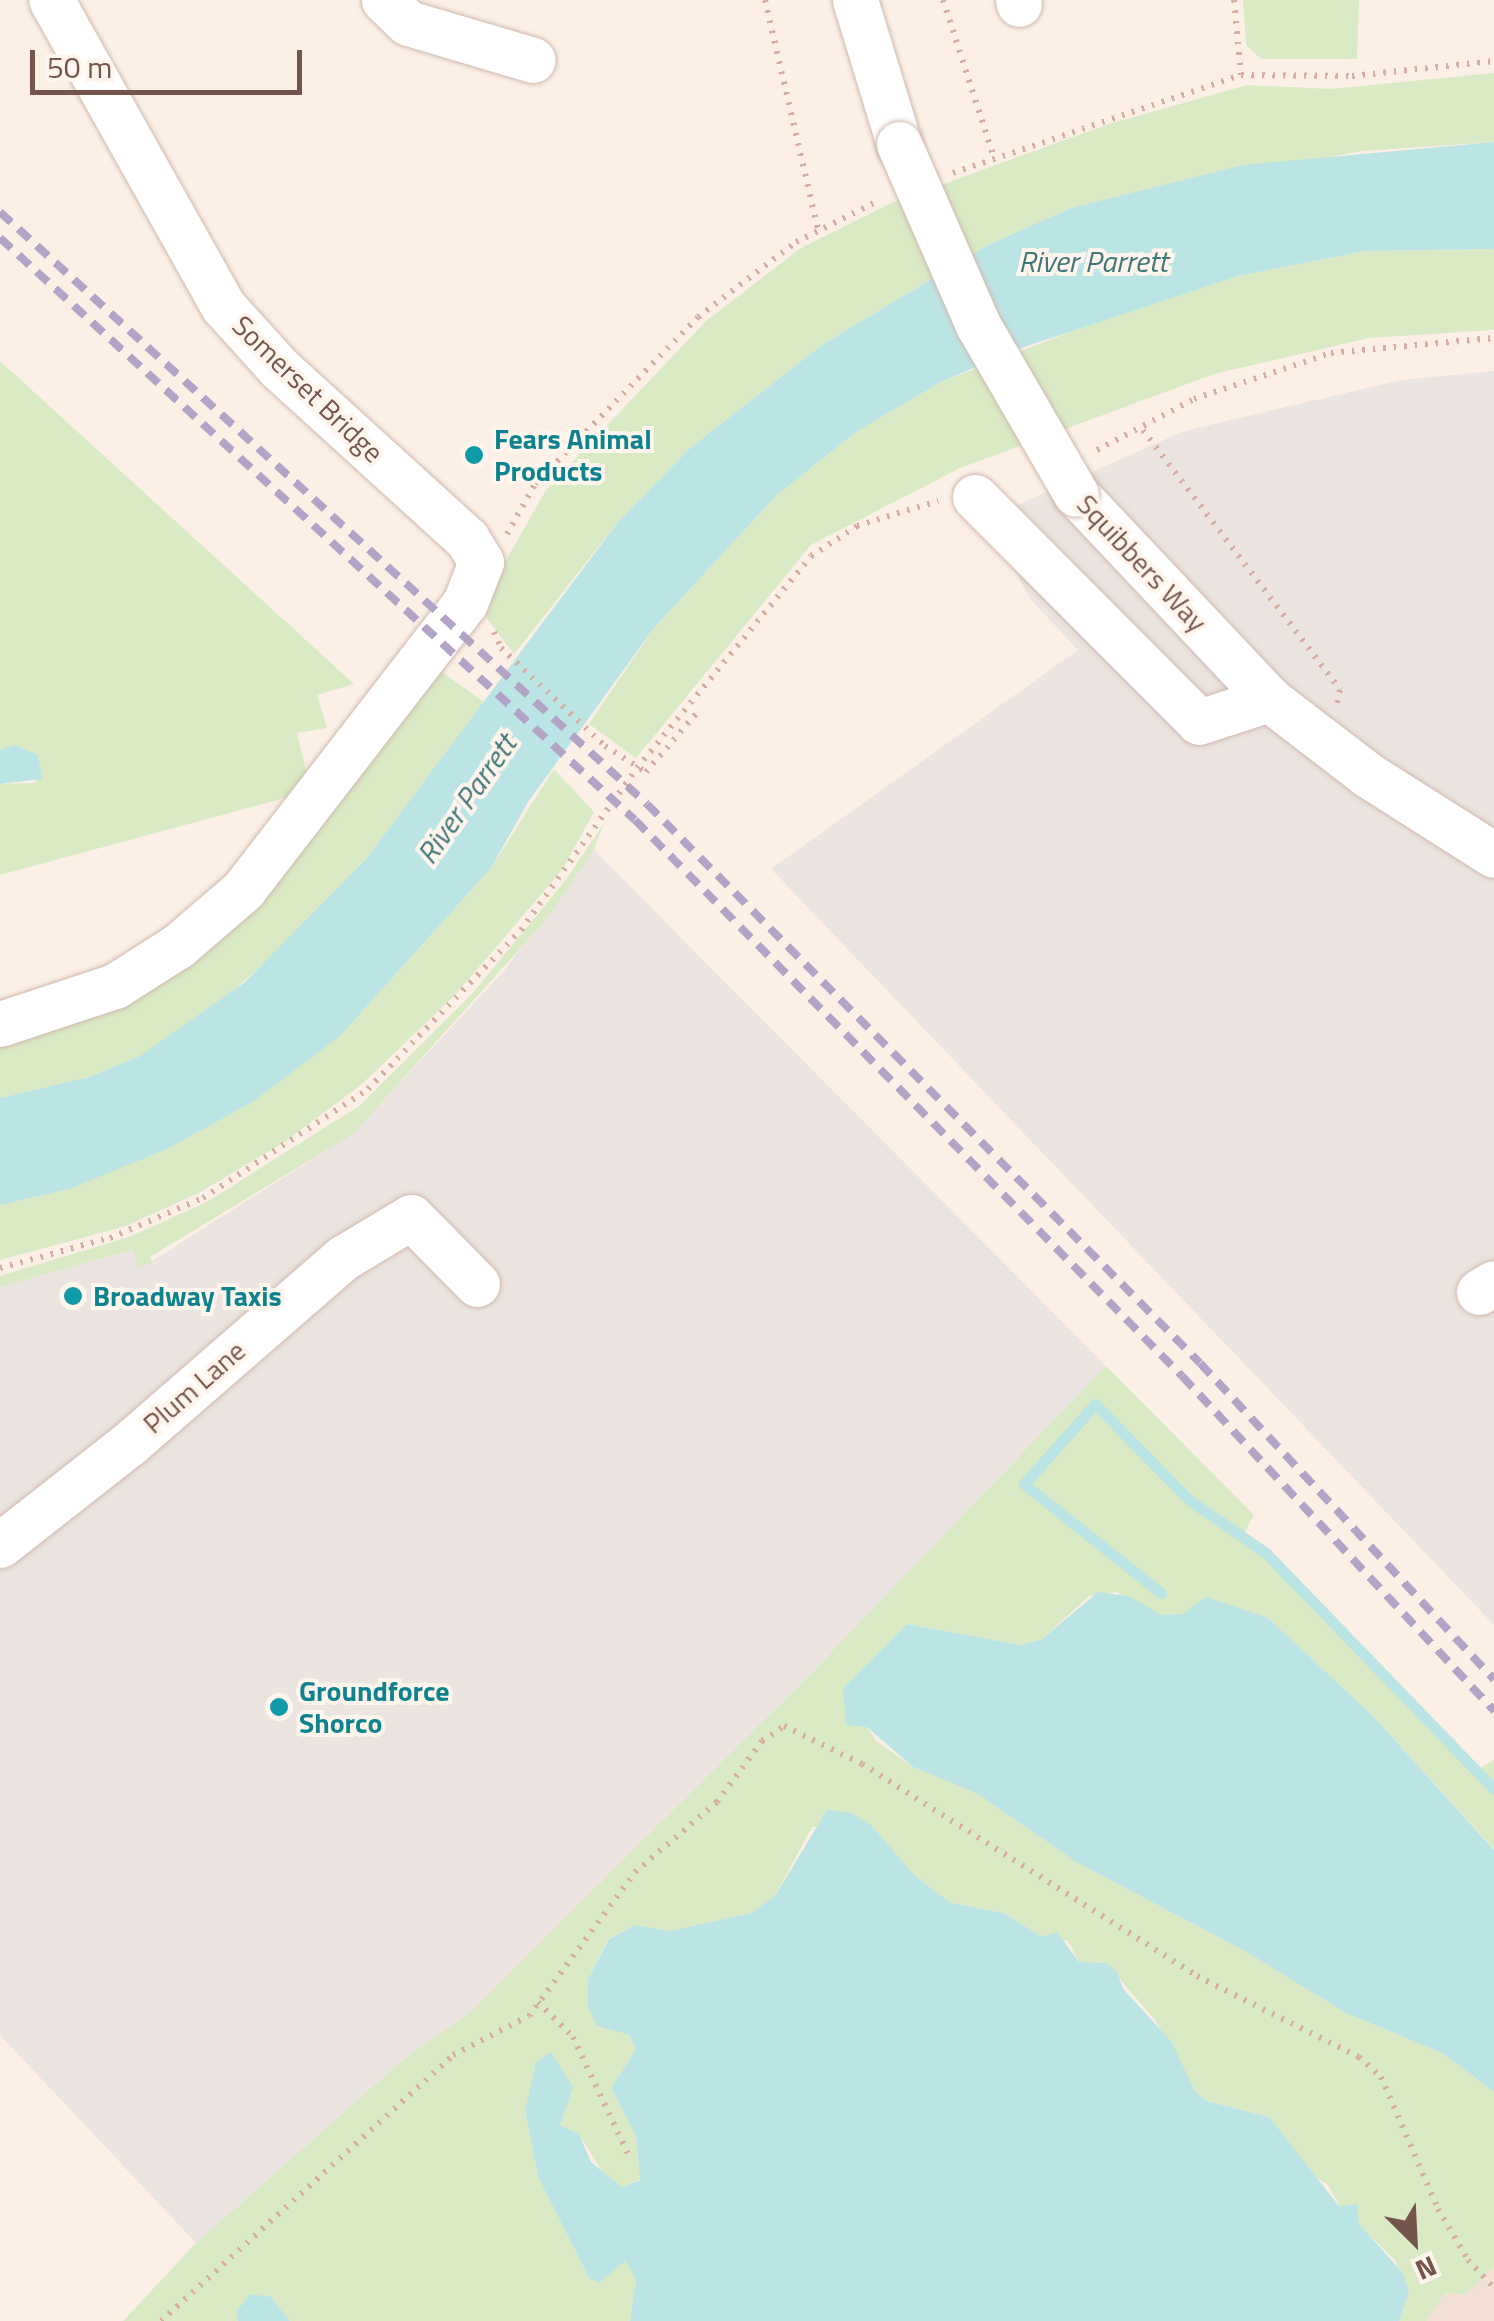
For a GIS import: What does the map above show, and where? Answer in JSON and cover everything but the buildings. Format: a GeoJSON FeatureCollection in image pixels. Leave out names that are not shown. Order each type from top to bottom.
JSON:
{"type":"FeatureCollection","features":[{"type":"Feature","properties":{"kind":"street","name":"Somerset Bridge"},"geometry":{"type":"LineString","coordinates":[[51,0],[223,306],[279,368],[477,550],[479,617]]}},
{"type":"Feature","properties":{"kind":"street"},"geometry":{"type":"LineString","coordinates":[[384,0],[408,23],[533,60]]}},
{"type":"Feature","properties":{"kind":"street","name":"Squibbers Way"},"geometry":{"type":"LineString","coordinates":[[855,0],[898,144],[978,325],[1076,494],[1269,699],[1368,776],[1494,855]]}},
{"type":"Feature","properties":{"kind":"street"},"geometry":{"type":"LineString","coordinates":[[975,497],[1199,722],[1269,699]]}},
{"type":"Feature","properties":{"kind":"street"},"geometry":{"type":"LineString","coordinates":[[0,1024],[115,986],[178,946],[243,890],[305,818],[424,652],[479,617]]}},
{"type":"Feature","properties":{"kind":"street","name":"Plum Lane"},"geometry":{"type":"LineString","coordinates":[[0,1545],[130,1443],[343,1258],[411,1217],[477,1284]]}},
{"type":"Feature","properties":{"kind":"path"},"geometry":{"type":"LineString","coordinates":[[765,0],[818,230]]}},
{"type":"Feature","properties":{"kind":"path"},"geometry":{"type":"LineString","coordinates":[[943,0],[994,158]]}},
{"type":"Feature","properties":{"kind":"path"},"geometry":{"type":"LineString","coordinates":[[1234,0],[1241,75]]}},
{"type":"Feature","properties":{"kind":"path"},"geometry":{"type":"LineString","coordinates":[[1104,448],[1194,400],[1331,352],[1494,338]]}},
{"type":"Feature","properties":{"kind":"path"},"geometry":{"type":"LineString","coordinates":[[1143,430],[1340,690],[1333,720]]}},
{"type":"Feature","properties":{"kind":"path"},"geometry":{"type":"LineString","coordinates":[[0,1268],[110,1238],[203,1198],[368,1089],[520,930],[638,768],[811,556],[857,526],[952,497],[975,497]]}},
{"type":"Feature","properties":{"kind":"path"},"geometry":{"type":"LineString","coordinates":[[479,617],[527,673],[605,746],[646,772],[701,708]]}},
{"type":"Feature","properties":{"kind":"path"},"geometry":{"type":"LineString","coordinates":[[162,2321],[453,2055],[501,2035],[538,2002],[635,1872],[717,1802],[762,1741],[784,1726],[862,1764],[1197,1976],[1359,2057],[1381,2077],[1438,2209],[1468,2260],[1494,2288]]}},
{"type":"Feature","properties":{"kind":"path"},"geometry":{"type":"LineString","coordinates":[[538,2002],[573,2037],[630,2158]]}},
{"type":"Feature","properties":{"kind":"shaded area"},"geometry":{"type":"Polygon","coordinates":[[[1494,371],[1494,1625],[771,869],[1078,650],[1031,600],[986,519],[1184,431],[1401,380],[1494,371]]]}},
{"type":"Feature","properties":{"kind":"shaded area"},"geometry":{"type":"Polygon","coordinates":[[[594,850],[1106,1366],[819,1665],[472,2011],[404,2059],[196,2243],[0,2035],[0,1287],[133,1250],[152,1261],[352,1134],[504,971],[594,850]]]}},
{"type":"Feature","properties":{"kind":"shaded area"},"geometry":{"type":"Polygon","coordinates":[[[1494,2266],[1494,2321],[1426,2321],[1445,2293],[1464,2295],[1494,2266]]]}},
{"type":"Feature","properties":{"kind":"green space"},"geometry":{"type":"Polygon","coordinates":[[[1243,0],[1359,0],[1357,59],[1261,59],[1246,45],[1243,0]]]}},
{"type":"Feature","properties":{"kind":"green space"},"geometry":{"type":"Polygon","coordinates":[[[1494,73],[1494,142],[1361,151],[1071,208],[988,245],[823,344],[689,449],[618,522],[514,654],[479,608],[546,490],[706,321],[801,248],[891,203],[1109,124],[1247,85],[1331,89],[1494,73]]]}},
{"type":"Feature","properties":{"kind":"green space"},"geometry":{"type":"Polygon","coordinates":[[[1494,249],[1494,330],[1369,338],[1214,374],[960,468],[811,545],[636,758],[589,724],[654,628],[777,495],[856,432],[941,382],[1137,306],[1238,276],[1365,251],[1494,249]]]}},
{"type":"Feature","properties":{"kind":"green space"},"geometry":{"type":"Polygon","coordinates":[[[0,361],[354,684],[317,695],[327,728],[297,733],[311,791],[0,875],[0,784],[35,783],[40,770],[0,750],[0,361]]]}},
{"type":"Feature","properties":{"kind":"green space"},"geometry":{"type":"Polygon","coordinates":[[[435,667],[484,702],[366,859],[282,947],[200,1020],[140,1056],[89,1077],[0,1098],[0,1035],[148,976],[435,667]]]}},
{"type":"Feature","properties":{"kind":"green space"},"geometry":{"type":"Polygon","coordinates":[[[554,769],[594,812],[562,870],[455,995],[362,1084],[286,1141],[197,1194],[126,1226],[0,1260],[0,1205],[69,1189],[341,1035],[491,868],[554,769]]]}},
{"type":"Feature","properties":{"kind":"green space"},"geometry":{"type":"Polygon","coordinates":[[[604,823],[594,850],[545,921],[353,1134],[150,1257],[152,1262],[138,1267],[132,1250],[0,1287],[0,1276],[129,1237],[207,1202],[359,1106],[471,995],[565,881],[604,823]]]}},
{"type":"Feature","properties":{"kind":"green space"},"geometry":{"type":"Polygon","coordinates":[[[1106,1366],[1254,1515],[1242,1537],[1266,1553],[1477,1770],[1494,1760],[1494,1849],[1374,1717],[1268,1618],[1161,1615],[1117,1592],[1089,1596],[1042,1639],[1021,1645],[907,1624],[843,1688],[876,1741],[913,1767],[978,1794],[1076,1862],[1243,1950],[1346,2013],[1444,2054],[1494,2092],[1494,2266],[1473,2288],[1464,2295],[1445,2293],[1426,2321],[1399,2321],[1409,2292],[1395,2260],[1340,2207],[1328,2185],[1310,2173],[1269,2117],[1207,2101],[1195,2091],[1155,2020],[1106,1963],[1079,1962],[1068,1941],[1042,1937],[1004,1913],[951,1903],[914,1876],[872,1826],[812,1827],[775,1896],[751,1913],[670,1931],[634,1925],[607,1940],[588,1979],[597,2026],[629,2035],[636,2049],[611,2088],[636,2136],[640,2179],[623,2187],[608,2181],[579,2134],[560,2125],[572,2087],[551,2052],[531,2091],[525,2111],[538,2177],[589,2278],[625,2261],[636,2279],[630,2321],[290,2321],[271,2297],[236,2312],[238,2321],[123,2321],[196,2243],[404,2059],[472,2011],[819,1665],[1106,1366]]]}},
{"type":"Feature","properties":{"kind":"water","name":"River Parrett"},"geometry":{"type":"Polygon","coordinates":[[[1494,142],[1494,249],[1365,251],[1238,276],[1015,350],[941,382],[856,432],[777,495],[654,628],[528,802],[491,868],[341,1035],[254,1101],[167,1149],[69,1189],[0,1205],[0,1098],[89,1077],[140,1056],[245,982],[366,859],[618,522],[689,449],[823,344],[988,245],[1071,208],[1243,165],[1494,142]]]}},
{"type":"Feature","properties":{"kind":"water"},"geometry":{"type":"Polygon","coordinates":[[[15,745],[38,755],[42,779],[0,784],[0,750],[15,745]]]}},
{"type":"Feature","properties":{"kind":"water"},"geometry":{"type":"Polygon","coordinates":[[[1098,1592],[1129,1596],[1161,1615],[1183,1614],[1206,1597],[1268,1618],[1374,1717],[1494,1850],[1494,2092],[1444,2054],[1346,2013],[1243,1950],[1076,1862],[978,1794],[913,1767],[867,1727],[846,1725],[843,1688],[907,1624],[1021,1645],[1042,1639],[1098,1592]]]}},
{"type":"Feature","properties":{"kind":"water"},"geometry":{"type":"Polygon","coordinates":[[[827,1810],[851,1813],[872,1826],[915,1876],[951,1903],[1004,1913],[1042,1937],[1057,1932],[1079,1962],[1106,1963],[1116,1970],[1124,1990],[1171,2041],[1195,2091],[1207,2101],[1269,2117],[1339,2206],[1357,2204],[1359,2224],[1403,2273],[1409,2292],[1399,2321],[630,2321],[636,2279],[625,2261],[599,2283],[589,2278],[538,2177],[525,2111],[536,2062],[551,2052],[573,2087],[560,2125],[579,2134],[591,2162],[622,2187],[640,2180],[636,2136],[611,2088],[636,2049],[629,2035],[597,2026],[588,2007],[588,1979],[608,1940],[634,1925],[670,1931],[751,1913],[775,1896],[827,1810]]]}},
{"type":"Feature","properties":{"kind":"water"},"geometry":{"type":"Polygon","coordinates":[[[250,2294],[271,2297],[290,2321],[238,2321],[236,2312],[250,2294]]]}},
{"type":"Feature","properties":{"kind":"waterway"},"geometry":{"type":"LineString","coordinates":[[1161,1593],[1024,1484],[1095,1404],[1189,1500],[1266,1553],[1494,1789]]}},
{"type":"Feature","properties":{"kind":"railway"},"geometry":{"type":"LineString","coordinates":[[0,212],[647,804],[1200,1363],[1494,1679]]}},
{"type":"Feature","properties":{"kind":"railway"},"geometry":{"type":"LineString","coordinates":[[0,238],[635,820],[1182,1376],[1494,1711]]}},
{"type":"Feature","properties":{"kind":"place","name":"Fears Animal Products"},"geometry":{"type":"Point","coordinates":[474,455]}},
{"type":"Feature","properties":{"kind":"place","name":"Broadway Taxis"},"geometry":{"type":"Point","coordinates":[73,1296]}},
{"type":"Feature","properties":{"kind":"place","name":"Groundforce Shorco"},"geometry":{"type":"Point","coordinates":[279,1707]}}]}
